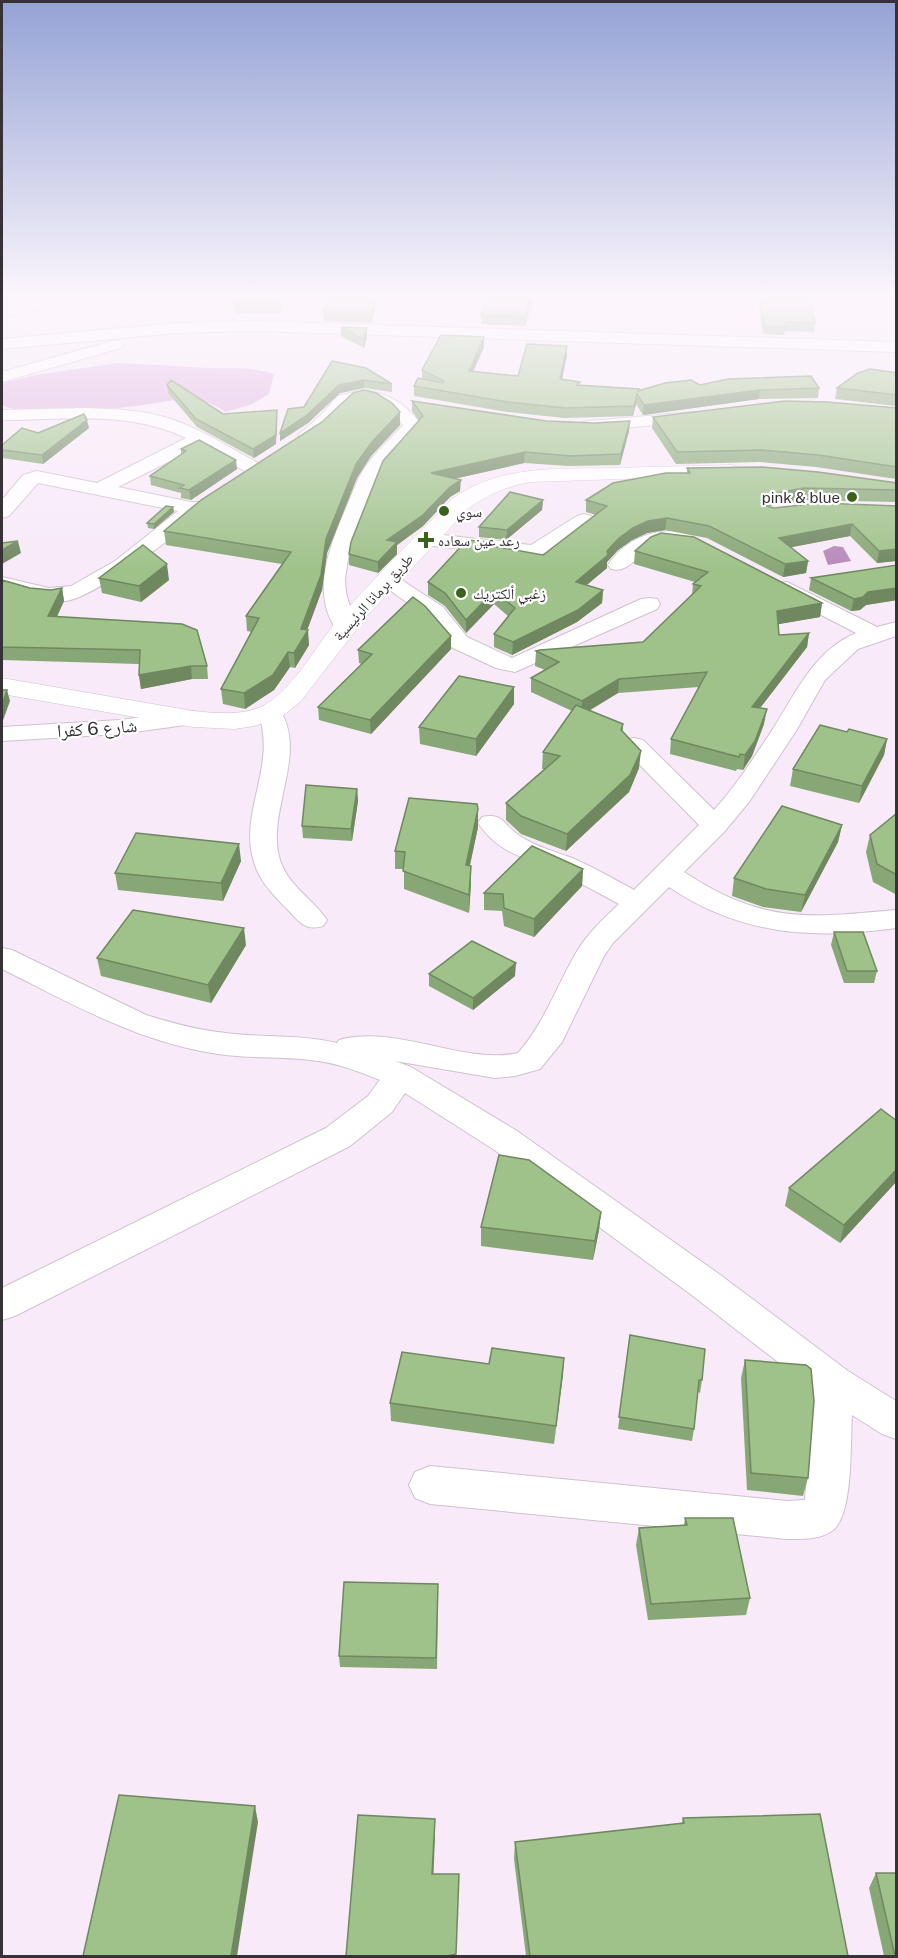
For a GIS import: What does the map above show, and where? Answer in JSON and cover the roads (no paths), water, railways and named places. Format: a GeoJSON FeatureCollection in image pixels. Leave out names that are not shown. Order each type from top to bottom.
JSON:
{"type":"FeatureCollection","features":[{"type":"Feature","properties":{"kind":"main road","name":"طريق برمانا الرئيسية"},"geometry":{"type":"LineString","coordinates":[[2,686],[191,718],[243,720],[270,712],[289,698],[345,626],[425,539],[467,498],[493,485],[518,478],[548,475],[751,471]]}},
{"type":"Feature","properties":{"kind":"street"},"geometry":{"type":"LineString","coordinates":[[295,443],[323,423],[347,398],[366,396],[413,402]]}},
{"type":"Feature","properties":{"kind":"street"},"geometry":{"type":"LineString","coordinates":[[345,626],[334,596],[333,576],[336,556],[370,474],[384,454],[412,425],[408,417],[383,399]]}},
{"type":"Feature","properties":{"kind":"street"},"geometry":{"type":"LineString","coordinates":[[2,415],[62,414],[139,417],[169,424],[200,440],[247,474],[275,456]]}},
{"type":"Feature","properties":{"kind":"street"},"geometry":{"type":"LineString","coordinates":[[567,425],[637,423],[713,414]]}},
{"type":"Feature","properties":{"kind":"street"},"geometry":{"type":"LineString","coordinates":[[100,489],[200,440]]}},
{"type":"Feature","properties":{"kind":"street"},"geometry":{"type":"LineString","coordinates":[[2,512],[33,477],[44,477],[194,508]]}},
{"type":"Feature","properties":{"kind":"street"},"geometry":{"type":"LineString","coordinates":[[2,583],[49,594],[67,595],[79,591],[139,552],[212,496]]}},
{"type":"Feature","properties":{"kind":"street"},"geometry":{"type":"LineString","coordinates":[[425,539],[537,550],[584,520]]}},
{"type":"Feature","properties":{"kind":"street"},"geometry":{"type":"LineString","coordinates":[[618,565],[635,547],[659,537],[674,537],[700,544]]}},
{"type":"Feature","properties":{"kind":"street"},"geometry":{"type":"LineString","coordinates":[[387,579],[435,612],[459,642],[504,663],[515,665],[649,604]]}},
{"type":"Feature","properties":{"kind":"street"},"geometry":{"type":"LineString","coordinates":[[814,580],[778,583],[885,631]]}},
{"type":"Feature","properties":{"kind":"street"},"geometry":{"type":"LineString","coordinates":[[2,957],[116,1013],[161,1031],[218,1043],[318,1050],[391,1049],[495,1067],[530,1061],[546,1042],[590,954],[616,921],[638,903],[715,826],[740,797],[784,731],[816,676],[850,644],[885,631]]}},
{"type":"Feature","properties":{"kind":"street"},"geometry":{"type":"LineString","coordinates":[[270,712],[278,726],[276,760],[262,840],[267,864],[281,884],[313,920]]}},
{"type":"Feature","properties":{"kind":"street","name":"شارع 6 كفرا"},"geometry":{"type":"LineString","coordinates":[[2,734],[120,727],[191,718]]}},
{"type":"Feature","properties":{"kind":"street"},"geometry":{"type":"LineString","coordinates":[[634,745],[715,826]]}},
{"type":"Feature","properties":{"kind":"street"},"geometry":{"type":"LineString","coordinates":[[491,823],[505,839],[521,848],[563,864],[638,903]]}},
{"type":"Feature","properties":{"kind":"street"},"geometry":{"type":"LineString","coordinates":[[667,873],[717,904],[745,915],[772,921],[830,926],[897,918]]}},
{"type":"Feature","properties":{"kind":"street"},"geometry":{"type":"LineString","coordinates":[[318,1050],[362,1060],[400,1075],[505,1140],[605,1210],[834,1383],[897,1422]]}},
{"type":"Feature","properties":{"kind":"street"},"geometry":{"type":"LineString","coordinates":[[2,1305],[338,1137],[380,1104],[400,1075]]}},
{"type":"Feature","properties":{"kind":"street"},"geometry":{"type":"LineString","coordinates":[[430,1485],[787,1520],[813,1519],[825,1507],[834,1383]]}},
{"type":"Feature","properties":{"kind":"place","name":"pink & blue"},"geometry":{"type":"Point","coordinates":[852,497]}},
{"type":"Feature","properties":{"kind":"place","name":"سوي"},"geometry":{"type":"Point","coordinates":[444,511]}},
{"type":"Feature","properties":{"kind":"place","name":"رعد عين سعاده"},"geometry":{"type":"Point","coordinates":[426,540]}},
{"type":"Feature","properties":{"kind":"place","name":"زغبي ألكتريك"},"geometry":{"type":"Point","coordinates":[461,593]}}]}
